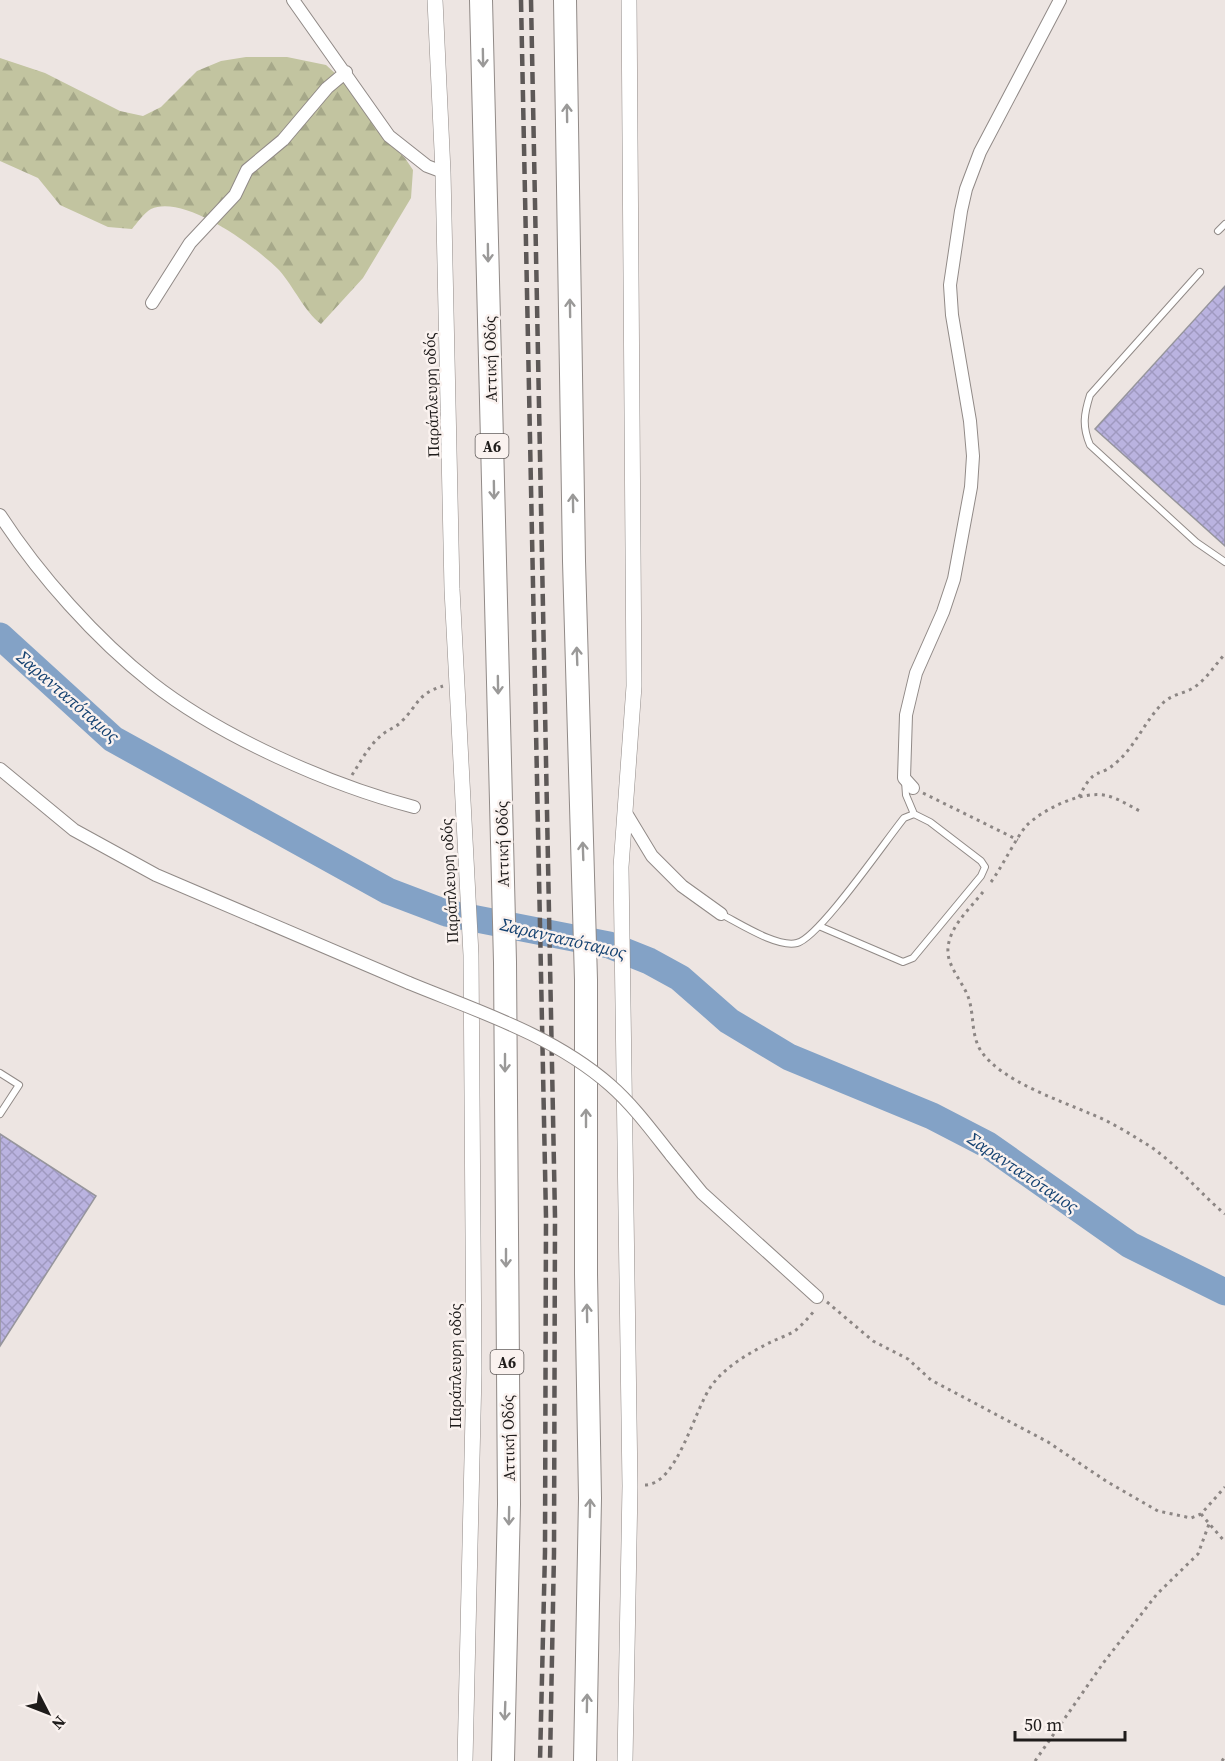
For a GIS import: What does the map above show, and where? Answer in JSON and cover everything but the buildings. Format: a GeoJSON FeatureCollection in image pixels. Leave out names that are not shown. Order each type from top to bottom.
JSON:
{"type":"FeatureCollection","features":[{"type":"Feature","properties":{"kind":"highway","name":"Αττική Οδός"},"geometry":{"type":"LineString","coordinates":[[481,0],[505,962],[509,1504],[503,1761]]}},
{"type":"Feature","properties":{"kind":"highway"},"geometry":{"type":"LineString","coordinates":[[566,0],[574,561],[586,980],[586,1274],[590,1498],[585,1761]]}},
{"type":"Feature","properties":{"kind":"street"},"geometry":{"type":"LineString","coordinates":[[293,0],[301,15],[346,72],[389,136],[427,166],[443,172]]}},
{"type":"Feature","properties":{"kind":"street","name":"Παράπλευρη οδός"},"geometry":{"type":"LineString","coordinates":[[435,0],[443,172],[456,682],[471,955],[474,1372],[465,1761]]}},
{"type":"Feature","properties":{"kind":"street"},"geometry":{"type":"LineString","coordinates":[[625,1761],[630,1486],[621,867],[634,686],[629,0]]}},
{"type":"Feature","properties":{"kind":"street"},"geometry":{"type":"LineString","coordinates":[[913,788],[904,778],[906,715],[916,673],[943,612],[954,579],[971,487],[973,456],[970,421],[952,315],[951,285],[966,189],[980,152],[1060,0]]}},
{"type":"Feature","properties":{"kind":"street"},"geometry":{"type":"LineString","coordinates":[[152,303],[190,243],[234,195],[247,170],[276,146],[327,88],[346,72]]}},
{"type":"Feature","properties":{"kind":"street"},"geometry":{"type":"LineString","coordinates":[[0,515],[52,583],[109,645],[153,684],[228,730],[295,765],[376,797],[414,807]]}},
{"type":"Feature","properties":{"kind":"street"},"geometry":{"type":"LineString","coordinates":[[0,769],[74,830],[156,875],[518,1028],[578,1061],[610,1085],[702,1193],[816,1297]]}},
{"type":"Feature","properties":{"kind":"street"},"geometry":{"type":"LineString","coordinates":[[626,813],[652,856],[682,886],[721,914]]}},
{"type":"Feature","properties":{"kind":"lane"},"geometry":{"type":"LineString","coordinates":[[1218,231],[1225,224]]}},
{"type":"Feature","properties":{"kind":"lane"},"geometry":{"type":"LineString","coordinates":[[1200,272],[1090,395],[1084,417],[1084,431],[1090,445],[1196,542],[1225,562]]}},
{"type":"Feature","properties":{"kind":"lane"},"geometry":{"type":"LineString","coordinates":[[819,926],[903,962],[914,958],[981,876],[985,867],[930,822],[914,814],[906,795],[904,778]]}},
{"type":"Feature","properties":{"kind":"lane"},"geometry":{"type":"LineString","coordinates":[[721,914],[780,942],[797,943],[819,926],[904,818],[914,814]]}},
{"type":"Feature","properties":{"kind":"lane"},"geometry":{"type":"LineString","coordinates":[[0,1073],[19,1085],[0,1114]]}},
{"type":"Feature","properties":{"kind":"path"},"geometry":{"type":"LineString","coordinates":[[1079,797],[1087,780],[1094,773],[1109,768],[1122,757],[1162,704],[1172,695],[1194,687],[1225,654]]}},
{"type":"Feature","properties":{"kind":"path"},"geometry":{"type":"LineString","coordinates":[[345,785],[368,749],[382,735],[400,723],[426,691],[456,682]]}},
{"type":"Feature","properties":{"kind":"path"},"geometry":{"type":"LineString","coordinates":[[913,788],[1018,840]]}},
{"type":"Feature","properties":{"kind":"path"},"geometry":{"type":"LineString","coordinates":[[1142,812],[1108,796],[1079,797],[1041,814],[1026,827],[948,941],[950,963],[967,994],[972,1008],[976,1039],[982,1052],[1004,1072],[1144,1142],[1166,1159],[1196,1190],[1225,1214]]}},
{"type":"Feature","properties":{"kind":"path"},"geometry":{"type":"LineString","coordinates":[[630,1486],[650,1485],[665,1475],[686,1441],[697,1410],[711,1386],[726,1370],[746,1356],[795,1331],[815,1309],[816,1297],[827,1303],[873,1341],[900,1353],[931,1380],[1048,1442],[1137,1500],[1167,1515],[1191,1518],[1201,1514],[1225,1487]]}},
{"type":"Feature","properties":{"kind":"path"},"geometry":{"type":"LineString","coordinates":[[1201,1514],[1225,1542]]}},
{"type":"Feature","properties":{"kind":"path"},"geometry":{"type":"LineString","coordinates":[[1035,1761],[1104,1662],[1157,1594],[1198,1554],[1209,1524]]}},
{"type":"Feature","properties":{"kind":"path"},"geometry":{"type":"LineString","coordinates":[[1222,1761],[1225,1756]]}},
{"type":"Feature","properties":{"kind":"green space"},"geometry":{"type":"Polygon","coordinates":[[[246,57],[287,57],[326,65],[347,84],[379,133],[405,158],[413,170],[411,198],[363,278],[321,324],[309,312],[279,270],[254,249],[219,225],[182,209],[165,206],[148,211],[132,229],[108,227],[60,205],[38,178],[0,161],[0,58],[45,73],[120,111],[143,116],[161,107],[197,71],[221,61],[246,57]]]}},
{"type":"Feature","properties":{"kind":"waterway","name":"Σαρανταπόταμος"},"geometry":{"type":"LineString","coordinates":[[0,636],[113,739],[388,891],[446,913],[609,945],[649,961],[680,978],[729,1021],[789,1057],[932,1116],[988,1145],[1130,1245],[1225,1292]]}},
{"type":"Feature","properties":{"kind":"railway"},"geometry":{"type":"LineString","coordinates":[[521,0],[546,1217],[545,1552],[540,1761]]}},
{"type":"Feature","properties":{"kind":"railway"},"geometry":{"type":"LineString","coordinates":[[531,0],[555,1217],[554,1553],[550,1761]]}}]}
